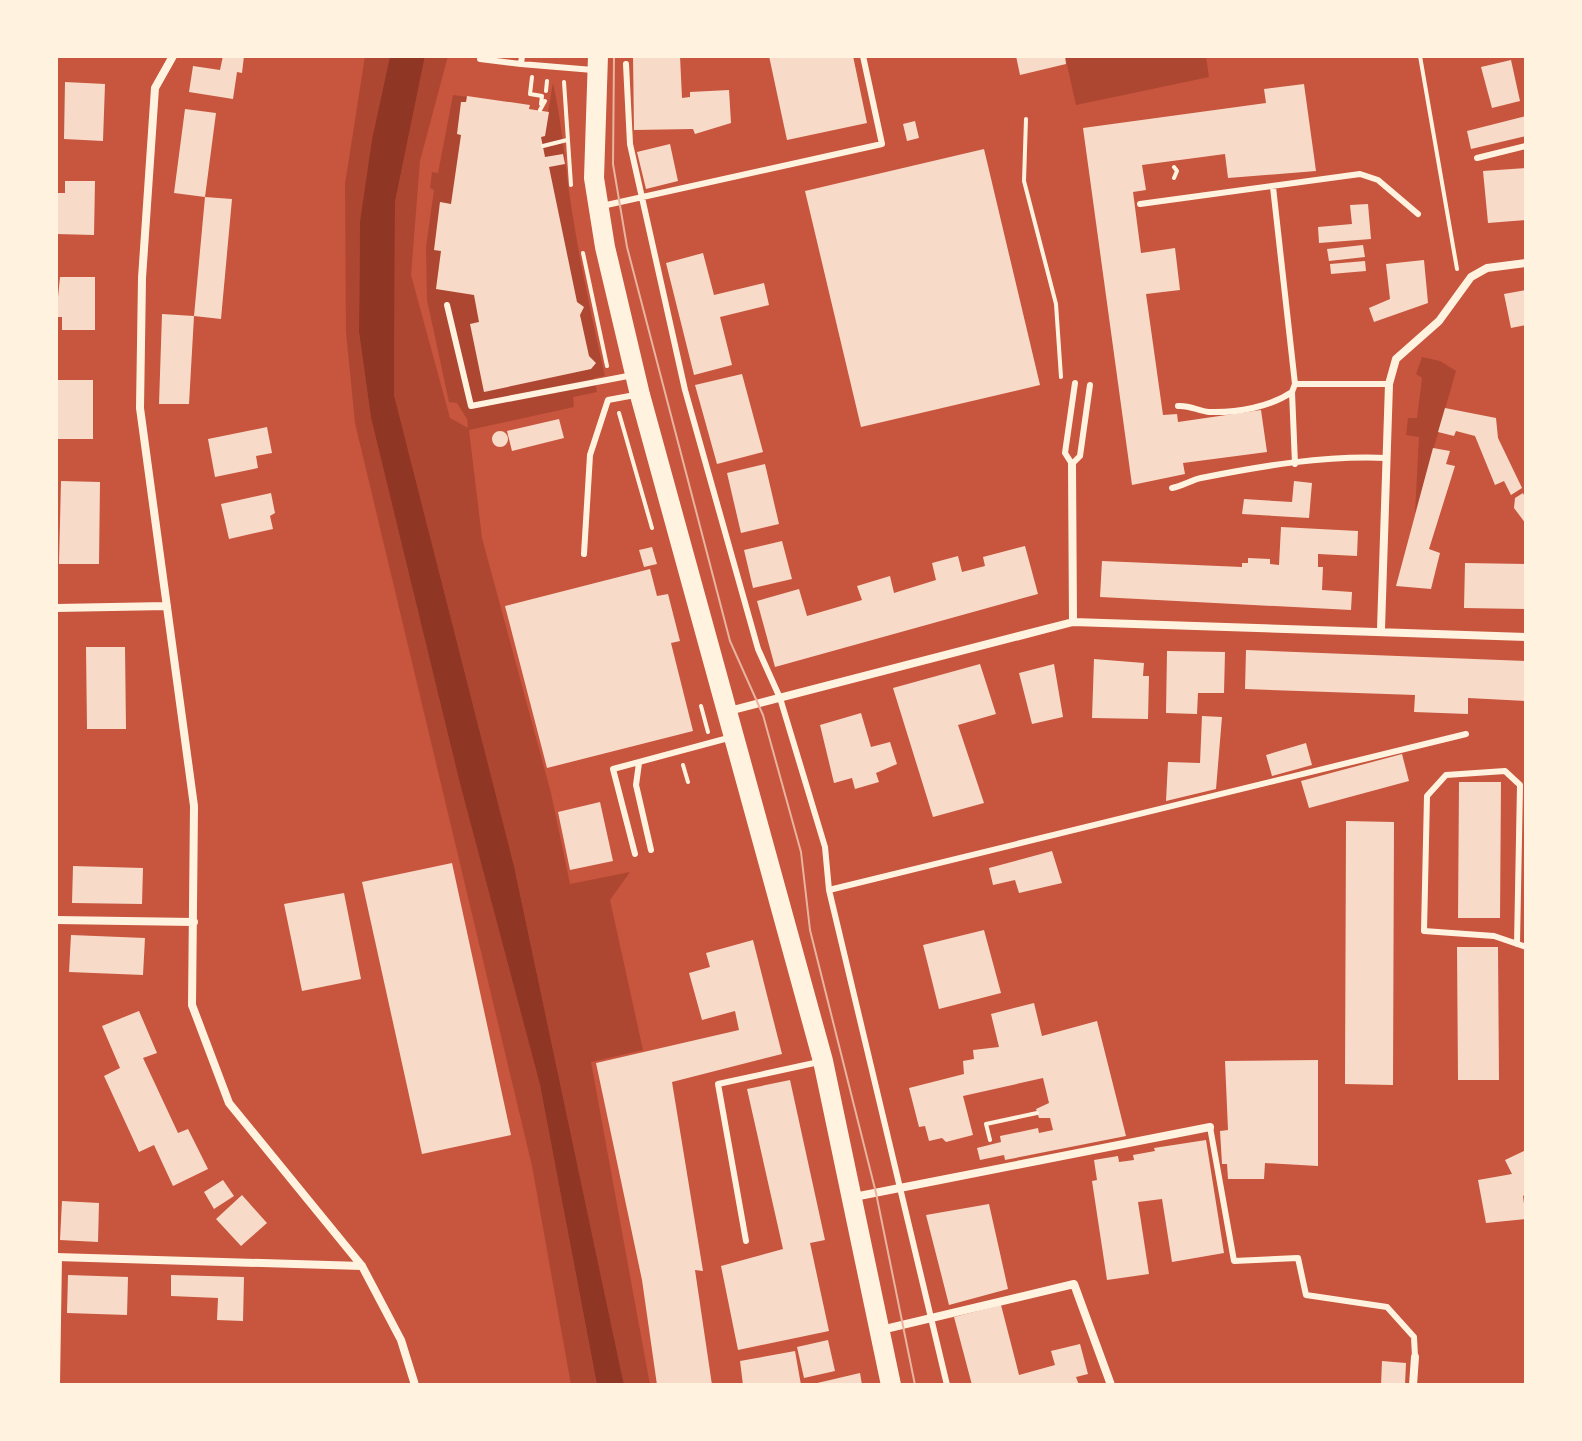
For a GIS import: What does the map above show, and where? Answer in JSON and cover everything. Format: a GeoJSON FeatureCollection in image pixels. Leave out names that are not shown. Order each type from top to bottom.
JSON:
{"type":"FeatureCollection","features":[{"type":"Feature","properties":{"kind":"main road"},"geometry":{"type":"LineString","coordinates":[[597,63],[594,178],[598,206],[638,385],[823,1061],[891,1385]]}},
{"type":"Feature","properties":{"kind":"street"},"geometry":{"type":"LineString","coordinates":[[173,56],[155,88],[142,278],[140,408],[194,806],[192,1005],[229,1103],[362,1266],[401,1340],[415,1385]]}},
{"type":"Feature","properties":{"kind":"street"},"geometry":{"type":"LineString","coordinates":[[1381,629],[1389,384],[1396,359],[1439,321],[1471,277],[1487,268],[1526,263]]}},
{"type":"Feature","properties":{"kind":"street"},"geometry":{"type":"LineString","coordinates":[[1072,464],[1073,622]]}},
{"type":"Feature","properties":{"kind":"street"},"geometry":{"type":"LineString","coordinates":[[56,608],[167,606]]}},
{"type":"Feature","properties":{"kind":"street"},"geometry":{"type":"LineString","coordinates":[[729,711],[1073,622],[1381,629],[1526,637]]}},
{"type":"Feature","properties":{"kind":"street"},"geometry":{"type":"LineString","coordinates":[[56,920],[194,922]]}},
{"type":"Feature","properties":{"kind":"street"},"geometry":{"type":"LineString","coordinates":[[853,1198],[1210,1127]]}},
{"type":"Feature","properties":{"kind":"street"},"geometry":{"type":"LineString","coordinates":[[58,1257],[362,1266]]}},
{"type":"Feature","properties":{"kind":"street"},"geometry":{"type":"LineString","coordinates":[[879,1330],[1074,1284],[1111,1385]]}},
{"type":"Feature","properties":{"kind":"street"},"geometry":{"type":"LineString","coordinates":[[1413,1385],[1415,1357]]}},
{"type":"Feature","properties":{"kind":"lane"},"geometry":{"type":"LineString","coordinates":[[598,206],[882,144],[863,56]]}},
{"type":"Feature","properties":{"kind":"lane"},"geometry":{"type":"LineString","coordinates":[[480,59],[597,63]]}},
{"type":"Feature","properties":{"kind":"lane"},"geometry":{"type":"LineString","coordinates":[[626,64],[630,144],[685,390],[758,649],[780,698],[825,847],[829,890],[947,1385]]}},
{"type":"Feature","properties":{"kind":"lane"},"geometry":{"type":"LineString","coordinates":[[1477,158],[1526,146]]}},
{"type":"Feature","properties":{"kind":"lane"},"geometry":{"type":"LineString","coordinates":[[1140,204],[1348,175],[1369,175],[1418,214]]}},
{"type":"Feature","properties":{"kind":"lane"},"geometry":{"type":"LineString","coordinates":[[1273,187],[1295,384],[1292,392],[1295,464]]}},
{"type":"Feature","properties":{"kind":"lane"},"geometry":{"type":"LineString","coordinates":[[447,305],[471,406],[638,385]]}},
{"type":"Feature","properties":{"kind":"lane"},"geometry":{"type":"LineString","coordinates":[[1075,383],[1065,453],[1072,464],[1080,456],[1090,385]]}},
{"type":"Feature","properties":{"kind":"lane"},"geometry":{"type":"LineString","coordinates":[[1295,384],[1389,384]]}},
{"type":"Feature","properties":{"kind":"lane"},"geometry":{"type":"LineString","coordinates":[[584,554],[590,455],[608,400],[638,385]]}},
{"type":"Feature","properties":{"kind":"lane"},"geometry":{"type":"LineString","coordinates":[[1178,406],[1190,405],[1208,412],[1265,406],[1292,392]]}},
{"type":"Feature","properties":{"kind":"lane"},"geometry":{"type":"LineString","coordinates":[[1172,488],[1197,478],[1295,464],[1355,456],[1387,458]]}},
{"type":"Feature","properties":{"kind":"lane"},"geometry":{"type":"LineString","coordinates":[[829,890],[1466,734]]}},
{"type":"Feature","properties":{"kind":"lane"},"geometry":{"type":"LineString","coordinates":[[635,854],[613,769],[735,736]]}},
{"type":"Feature","properties":{"kind":"lane"},"geometry":{"type":"LineString","coordinates":[[639,763],[636,785],[651,850]]}},
{"type":"Feature","properties":{"kind":"lane"},"geometry":{"type":"LineString","coordinates":[[1517,944],[1520,785],[1505,771],[1446,775],[1427,796],[1424,931],[1494,936],[1517,944],[1526,947]]}},
{"type":"Feature","properties":{"kind":"lane"},"geometry":{"type":"LineString","coordinates":[[746,1241],[718,1084],[823,1061]]}},
{"type":"Feature","properties":{"kind":"lane"},"geometry":{"type":"LineString","coordinates":[[1210,1127],[1234,1261],[1298,1258],[1306,1295],[1387,1307],[1414,1337],[1415,1357]]}},
{"type":"Feature","properties":{"kind":"lane"},"geometry":{"type":"LineString","coordinates":[[57,1385],[58,1257]]}},
{"type":"Feature","properties":{"kind":"path"},"geometry":{"type":"LineString","coordinates":[[1420,56],[1461,291]]}},
{"type":"Feature","properties":{"kind":"path"},"geometry":{"type":"LineString","coordinates":[[530,94],[542,96],[542,105]]}},
{"type":"Feature","properties":{"kind":"path"},"geometry":{"type":"LineString","coordinates":[[1026,119],[1024,181],[1056,304],[1062,381]]}},
{"type":"Feature","properties":{"kind":"path"},"geometry":{"type":"LineString","coordinates":[[543,146],[567,140]]}},
{"type":"Feature","properties":{"kind":"path"},"geometry":{"type":"LineString","coordinates":[[1174,167],[1177,171],[1174,178]]}},
{"type":"Feature","properties":{"kind":"path"},"geometry":{"type":"LineString","coordinates":[[990,1140],[986,1124],[1037,1113]]}},
{"type":"Feature","properties":{"kind":"shaded area"},"geometry":{"type":"Polygon","coordinates":[[[365,56],[390,56],[372,139],[360,221],[359,332],[371,418],[459,780],[540,1085],[597,1385],[571,1385],[532,1166],[355,423],[346,332],[345,184],[365,56]]]}},
{"type":"Feature","properties":{"kind":"shaded area"},"geometry":{"type":"Polygon","coordinates":[[[390,56],[425,56],[395,202],[394,395],[514,866],[624,1385],[597,1385],[540,1085],[459,780],[371,418],[359,332],[360,221],[372,139],[390,56]]]}},
{"type":"Feature","properties":{"kind":"shaded area"},"geometry":{"type":"Polygon","coordinates":[[[425,56],[448,56],[420,161],[411,275],[450,418],[468,428],[467,419],[457,403],[449,402],[427,300],[426,247],[434,190],[430,188],[432,172],[438,173],[453,95],[530,105],[530,109],[548,112],[553,83],[578,248],[605,376],[594,378],[597,392],[573,397],[574,407],[469,430],[482,538],[551,793],[570,884],[630,872],[610,900],[643,1050],[591,1062],[650,1385],[624,1385],[514,866],[394,395],[395,202],[425,56]]]}},
{"type":"Feature","properties":{"kind":"shaded area"},"geometry":{"type":"Polygon","coordinates":[[[1065,56],[1206,56],[1209,77],[1076,105],[1065,56]]]}},
{"type":"Feature","properties":{"kind":"shaded area"},"geometry":{"type":"Polygon","coordinates":[[[1422,357],[1440,361],[1456,371],[1415,513],[1419,437],[1406,435],[1408,418],[1417,418],[1422,378],[1416,374],[1422,357]]]}},
{"type":"Feature","properties":{"kind":"building"},"geometry":{"type":"Polygon","coordinates":[[[223,56],[244,56],[242,73],[237,72],[233,99],[189,92],[193,66],[220,70],[223,56]]]}},
{"type":"Feature","properties":{"kind":"building"},"geometry":{"type":"Polygon","coordinates":[[[633,56],[680,56],[682,98],[690,97],[690,92],[729,90],[731,123],[695,134],[693,129],[634,130],[633,56]]]}},
{"type":"Feature","properties":{"kind":"building"},"geometry":{"type":"Polygon","coordinates":[[[769,56],[853,56],[867,123],[787,140],[769,56]]]}},
{"type":"Feature","properties":{"kind":"building"},"geometry":{"type":"Polygon","coordinates":[[[1016,56],[1065,56],[1066,64],[1020,75],[1016,56]]]}},
{"type":"Feature","properties":{"kind":"building"},"geometry":{"type":"Polygon","coordinates":[[[1511,60],[1520,101],[1492,108],[1481,67],[1511,60]]]}},
{"type":"Feature","properties":{"kind":"building"},"geometry":{"type":"Polygon","coordinates":[[[65,82],[105,84],[103,141],[64,139],[65,82]]]}},
{"type":"Feature","properties":{"kind":"building"},"geometry":{"type":"Polygon","coordinates":[[[1304,84],[1316,171],[1228,178],[1225,154],[1142,165],[1146,190],[1133,192],[1141,253],[1175,248],[1180,290],[1146,294],[1163,415],[1177,414],[1178,422],[1261,410],[1267,452],[1183,463],[1185,474],[1132,485],[1083,128],[1266,103],[1264,89],[1304,84]]]}},
{"type":"Feature","properties":{"kind":"building"},"geometry":{"type":"Polygon","coordinates":[[[467,96],[530,105],[529,109],[549,112],[545,136],[541,137],[545,157],[563,154],[565,164],[549,167],[577,302],[584,307],[580,315],[589,356],[596,363],[591,369],[484,392],[470,324],[479,322],[474,295],[436,289],[441,251],[434,250],[440,202],[451,204],[461,135],[457,134],[461,102],[466,102],[467,96]]]}},
{"type":"Feature","properties":{"kind":"building"},"geometry":{"type":"Polygon","coordinates":[[[185,109],[216,113],[205,197],[174,193],[185,109]]]}},
{"type":"Feature","properties":{"kind":"building"},"geometry":{"type":"Polygon","coordinates":[[[1526,116],[1526,136],[1471,149],[1467,131],[1526,116]]]}},
{"type":"Feature","properties":{"kind":"building"},"geometry":{"type":"Polygon","coordinates":[[[915,121],[919,138],[907,141],[903,124],[915,121]]]}},
{"type":"Feature","properties":{"kind":"building"},"geometry":{"type":"Polygon","coordinates":[[[670,144],[678,181],[646,189],[637,152],[670,144]]]}},
{"type":"Feature","properties":{"kind":"building"},"geometry":{"type":"Polygon","coordinates":[[[984,149],[1040,385],[861,427],[805,191],[984,149]]]}},
{"type":"Feature","properties":{"kind":"building"},"geometry":{"type":"Polygon","coordinates":[[[1526,168],[1526,220],[1488,223],[1483,171],[1526,168]]]}},
{"type":"Feature","properties":{"kind":"building"},"geometry":{"type":"Polygon","coordinates":[[[65,181],[95,181],[94,235],[56,234],[56,193],[65,193],[65,181]]]}},
{"type":"Feature","properties":{"kind":"building"},"geometry":{"type":"Polygon","coordinates":[[[205,197],[232,199],[221,319],[194,316],[205,197]]]}},
{"type":"Feature","properties":{"kind":"building"},"geometry":{"type":"Polygon","coordinates":[[[1368,204],[1371,239],[1319,243],[1318,227],[1352,224],[1350,205],[1368,204]]]}},
{"type":"Feature","properties":{"kind":"building"},"geometry":{"type":"Polygon","coordinates":[[[1363,245],[1365,257],[1329,261],[1327,249],[1363,245]]]}},
{"type":"Feature","properties":{"kind":"building"},"geometry":{"type":"Polygon","coordinates":[[[703,253],[714,295],[764,283],[769,305],[720,317],[732,365],[694,375],[666,263],[703,253]]]}},
{"type":"Feature","properties":{"kind":"building"},"geometry":{"type":"Polygon","coordinates":[[[1424,260],[1428,303],[1374,322],[1369,308],[1390,299],[1386,264],[1424,260]]]}},
{"type":"Feature","properties":{"kind":"building"},"geometry":{"type":"Polygon","coordinates":[[[1365,261],[1366,271],[1331,274],[1330,264],[1365,261]]]}},
{"type":"Feature","properties":{"kind":"building"},"geometry":{"type":"Polygon","coordinates":[[[60,277],[95,277],[95,330],[62,330],[62,317],[56,317],[60,277]]]}},
{"type":"Feature","properties":{"kind":"building"},"geometry":{"type":"Polygon","coordinates":[[[1526,290],[1526,325],[1511,328],[1504,294],[1526,290]]]}},
{"type":"Feature","properties":{"kind":"building"},"geometry":{"type":"Polygon","coordinates":[[[162,314],[194,316],[189,404],[159,404],[162,314]]]}},
{"type":"Feature","properties":{"kind":"building"},"geometry":{"type":"Polygon","coordinates":[[[742,374],[763,452],[717,464],[695,385],[742,374]]]}},
{"type":"Feature","properties":{"kind":"building"},"geometry":{"type":"Polygon","coordinates":[[[56,380],[93,380],[93,439],[56,439],[56,380]]]}},
{"type":"Feature","properties":{"kind":"building"},"geometry":{"type":"Polygon","coordinates":[[[1445,408],[1496,418],[1498,438],[1522,488],[1511,495],[1504,481],[1495,485],[1475,436],[1456,431],[1454,436],[1438,432],[1445,408]]]}},
{"type":"Feature","properties":{"kind":"building"},"geometry":{"type":"Polygon","coordinates":[[[559,419],[564,438],[512,451],[507,431],[559,419]]]}},
{"type":"Feature","properties":{"kind":"building"},"geometry":{"type":"Polygon","coordinates":[[[267,427],[272,453],[256,456],[258,468],[215,477],[208,439],[267,427]]]}},
{"type":"Feature","properties":{"kind":"building"},"geometry":{"type":"Polygon","coordinates":[[[500,431],[506,433],[506,445],[500,447],[494,445],[492,439],[494,433],[500,431]]]}},
{"type":"Feature","properties":{"kind":"building"},"geometry":{"type":"Polygon","coordinates":[[[1433,448],[1450,451],[1446,464],[1455,466],[1429,549],[1440,553],[1431,589],[1396,586],[1433,448]]]}},
{"type":"Feature","properties":{"kind":"building"},"geometry":{"type":"Polygon","coordinates":[[[765,464],[779,524],[741,533],[727,473],[765,464]]]}},
{"type":"Feature","properties":{"kind":"building"},"geometry":{"type":"Polygon","coordinates":[[[61,481],[100,482],[99,564],[59,564],[61,481]]]}},
{"type":"Feature","properties":{"kind":"building"},"geometry":{"type":"Polygon","coordinates":[[[1294,481],[1312,483],[1309,518],[1242,514],[1244,499],[1292,502],[1294,481]]]}},
{"type":"Feature","properties":{"kind":"building"},"geometry":{"type":"Polygon","coordinates":[[[271,493],[275,513],[270,516],[273,529],[229,539],[221,504],[271,493]]]}},
{"type":"Feature","properties":{"kind":"building"},"geometry":{"type":"Polygon","coordinates":[[[1523,493],[1526,524],[1514,508],[1515,498],[1523,493]]]}},
{"type":"Feature","properties":{"kind":"building"},"geometry":{"type":"Polygon","coordinates":[[[1281,527],[1358,531],[1357,556],[1318,554],[1318,567],[1323,567],[1322,590],[1352,592],[1351,610],[1100,597],[1102,561],[1242,567],[1242,563],[1248,563],[1248,558],[1270,559],[1270,564],[1279,565],[1281,527]]]}},
{"type":"Feature","properties":{"kind":"building"},"geometry":{"type":"Polygon","coordinates":[[[782,541],[792,579],[753,588],[744,550],[782,541]]]}},
{"type":"Feature","properties":{"kind":"building"},"geometry":{"type":"Polygon","coordinates":[[[1025,546],[1038,594],[775,667],[757,601],[799,589],[807,616],[862,600],[857,586],[890,576],[894,593],[936,580],[932,563],[958,556],[962,572],[985,566],[983,557],[1025,546]]]}},
{"type":"Feature","properties":{"kind":"building"},"geometry":{"type":"Polygon","coordinates":[[[652,547],[657,564],[644,567],[639,550],[652,547]]]}},
{"type":"Feature","properties":{"kind":"building"},"geometry":{"type":"Polygon","coordinates":[[[1465,563],[1526,564],[1526,609],[1464,608],[1465,563]]]}},
{"type":"Feature","properties":{"kind":"building"},"geometry":{"type":"Polygon","coordinates":[[[650,569],[657,596],[668,594],[680,641],[671,643],[693,731],[547,768],[505,606],[650,569]]]}},
{"type":"Feature","properties":{"kind":"building"},"geometry":{"type":"Polygon","coordinates":[[[86,647],[125,647],[126,729],[87,729],[86,647]]]}},
{"type":"Feature","properties":{"kind":"building"},"geometry":{"type":"Polygon","coordinates":[[[1246,650],[1526,661],[1526,701],[1468,698],[1468,714],[1414,712],[1415,695],[1245,689],[1246,650]]]}},
{"type":"Feature","properties":{"kind":"building"},"geometry":{"type":"Polygon","coordinates":[[[1167,651],[1225,652],[1224,693],[1198,693],[1197,714],[1166,713],[1167,651]]]}},
{"type":"Feature","properties":{"kind":"building"},"geometry":{"type":"Polygon","coordinates":[[[1094,659],[1144,663],[1143,676],[1149,676],[1148,719],[1092,718],[1094,659]]]}},
{"type":"Feature","properties":{"kind":"building"},"geometry":{"type":"Polygon","coordinates":[[[980,664],[996,714],[958,725],[984,803],[933,817],[893,688],[980,664]]]}},
{"type":"Feature","properties":{"kind":"building"},"geometry":{"type":"Polygon","coordinates":[[[1054,664],[1063,717],[1032,724],[1019,673],[1054,664]]]}},
{"type":"Feature","properties":{"kind":"building"},"geometry":{"type":"Polygon","coordinates":[[[861,713],[871,747],[890,742],[897,764],[876,773],[879,782],[855,789],[852,778],[834,783],[820,725],[861,713]]]}},
{"type":"Feature","properties":{"kind":"building"},"geometry":{"type":"Polygon","coordinates":[[[1202,716],[1222,717],[1216,789],[1166,801],[1168,762],[1200,763],[1202,716]]]}},
{"type":"Feature","properties":{"kind":"building"},"geometry":{"type":"Polygon","coordinates":[[[1306,743],[1312,765],[1272,776],[1266,755],[1306,743]]]}},
{"type":"Feature","properties":{"kind":"building"},"geometry":{"type":"Polygon","coordinates":[[[1402,754],[1409,781],[1309,808],[1301,781],[1402,754]]]}},
{"type":"Feature","properties":{"kind":"building"},"geometry":{"type":"Polygon","coordinates":[[[1459,782],[1501,782],[1500,918],[1458,918],[1459,782]]]}},
{"type":"Feature","properties":{"kind":"building"},"geometry":{"type":"Polygon","coordinates":[[[600,802],[613,861],[570,870],[558,812],[600,802]]]}},
{"type":"Feature","properties":{"kind":"building"},"geometry":{"type":"Polygon","coordinates":[[[1346,821],[1394,822],[1393,1085],[1345,1084],[1346,821]]]}},
{"type":"Feature","properties":{"kind":"building"},"geometry":{"type":"Polygon","coordinates":[[[1052,851],[1062,883],[1019,893],[1015,880],[993,885],[989,868],[1052,851]]]}},
{"type":"Feature","properties":{"kind":"building"},"geometry":{"type":"Polygon","coordinates":[[[452,863],[511,1135],[422,1154],[362,882],[452,863]]]}},
{"type":"Feature","properties":{"kind":"building"},"geometry":{"type":"Polygon","coordinates":[[[73,866],[143,868],[142,904],[72,903],[73,866]]]}},
{"type":"Feature","properties":{"kind":"building"},"geometry":{"type":"Polygon","coordinates":[[[344,893],[361,979],[302,991],[284,904],[344,893]]]}},
{"type":"Feature","properties":{"kind":"building"},"geometry":{"type":"Polygon","coordinates":[[[984,930],[1001,993],[939,1009],[923,945],[984,930]]]}},
{"type":"Feature","properties":{"kind":"building"},"geometry":{"type":"Polygon","coordinates":[[[71,935],[145,938],[143,975],[69,972],[71,935]]]}},
{"type":"Feature","properties":{"kind":"building"},"geometry":{"type":"Polygon","coordinates":[[[753,940],[782,1054],[672,1082],[703,1271],[695,1270],[712,1385],[657,1385],[642,1280],[596,1063],[739,1030],[735,1011],[702,1020],[689,973],[710,967],[706,953],[753,940]]]}},
{"type":"Feature","properties":{"kind":"building"},"geometry":{"type":"Polygon","coordinates":[[[1457,947],[1498,947],[1499,1080],[1458,1080],[1457,947]]]}},
{"type":"Feature","properties":{"kind":"building"},"geometry":{"type":"Polygon","coordinates":[[[1034,1003],[1042,1036],[1097,1021],[1126,1136],[1005,1160],[1004,1155],[980,1160],[977,1148],[1001,1142],[1000,1136],[1038,1128],[1039,1133],[1053,1130],[1050,1118],[1039,1118],[1036,1109],[1049,1103],[1043,1078],[963,1096],[973,1135],[946,1142],[942,1138],[929,1141],[925,1126],[919,1127],[909,1088],[964,1074],[963,1061],[974,1059],[973,1050],[999,1047],[991,1014],[1034,1003]]]}},
{"type":"Feature","properties":{"kind":"building"},"geometry":{"type":"Polygon","coordinates":[[[139,1011],[157,1053],[143,1058],[178,1133],[188,1129],[208,1169],[173,1186],[154,1145],[139,1152],[104,1076],[120,1068],[102,1026],[139,1011]]]}},
{"type":"Feature","properties":{"kind":"building"},"geometry":{"type":"Polygon","coordinates":[[[1318,1060],[1318,1166],[1265,1163],[1264,1179],[1228,1179],[1227,1164],[1222,1164],[1220,1131],[1228,1130],[1225,1061],[1318,1060]]]}},
{"type":"Feature","properties":{"kind":"building"},"geometry":{"type":"Polygon","coordinates":[[[790,1080],[825,1240],[810,1243],[829,1331],[738,1350],[721,1266],[783,1249],[747,1089],[790,1080]]]}},
{"type":"Feature","properties":{"kind":"building"},"geometry":{"type":"Polygon","coordinates":[[[1206,1140],[1224,1253],[1172,1262],[1162,1199],[1138,1202],[1149,1274],[1107,1280],[1092,1181],[1097,1180],[1094,1160],[1118,1156],[1119,1162],[1134,1160],[1133,1155],[1155,1151],[1154,1148],[1206,1140]]]}},
{"type":"Feature","properties":{"kind":"building"},"geometry":{"type":"Polygon","coordinates":[[[1526,1150],[1526,1194],[1523,1196],[1526,1219],[1486,1223],[1478,1180],[1512,1174],[1505,1160],[1526,1150]]]}},
{"type":"Feature","properties":{"kind":"building"},"geometry":{"type":"Polygon","coordinates":[[[223,1180],[234,1196],[214,1209],[204,1192],[223,1180]]]}},
{"type":"Feature","properties":{"kind":"building"},"geometry":{"type":"Polygon","coordinates":[[[242,1195],[267,1223],[241,1246],[216,1219],[242,1195]]]}},
{"type":"Feature","properties":{"kind":"building"},"geometry":{"type":"Polygon","coordinates":[[[62,1201],[99,1203],[98,1242],[60,1240],[62,1201]]]}},
{"type":"Feature","properties":{"kind":"building"},"geometry":{"type":"Polygon","coordinates":[[[989,1204],[1008,1289],[949,1305],[926,1215],[989,1204]]]}},
{"type":"Feature","properties":{"kind":"building"},"geometry":{"type":"Polygon","coordinates":[[[68,1275],[128,1277],[127,1315],[67,1313],[68,1275]]]}},
{"type":"Feature","properties":{"kind":"building"},"geometry":{"type":"Polygon","coordinates":[[[171,1275],[244,1277],[243,1321],[217,1320],[218,1298],[171,1296],[171,1275]]]}},
{"type":"Feature","properties":{"kind":"building"},"geometry":{"type":"Polygon","coordinates":[[[1001,1305],[1019,1375],[1055,1365],[1051,1351],[1080,1344],[1088,1374],[1076,1377],[1079,1385],[972,1385],[954,1317],[1001,1305]]]}},
{"type":"Feature","properties":{"kind":"building"},"geometry":{"type":"Polygon","coordinates":[[[828,1340],[835,1371],[804,1378],[797,1347],[828,1340]]]}},
{"type":"Feature","properties":{"kind":"building"},"geometry":{"type":"Polygon","coordinates":[[[795,1351],[801,1385],[743,1385],[740,1361],[795,1351]]]}},
{"type":"Feature","properties":{"kind":"building"},"geometry":{"type":"Polygon","coordinates":[[[1382,1361],[1406,1363],[1405,1385],[1381,1385],[1382,1361]]]}},
{"type":"Feature","properties":{"kind":"building"},"geometry":{"type":"Polygon","coordinates":[[[860,1373],[862,1385],[813,1385],[813,1384],[860,1373]]]}},
{"type":"Feature","properties":{"kind":"tram line"},"geometry":{"type":"LineString","coordinates":[[614,56],[613,164],[627,247],[730,641],[763,715],[801,852],[810,930],[876,1193],[915,1385]]}}]}
